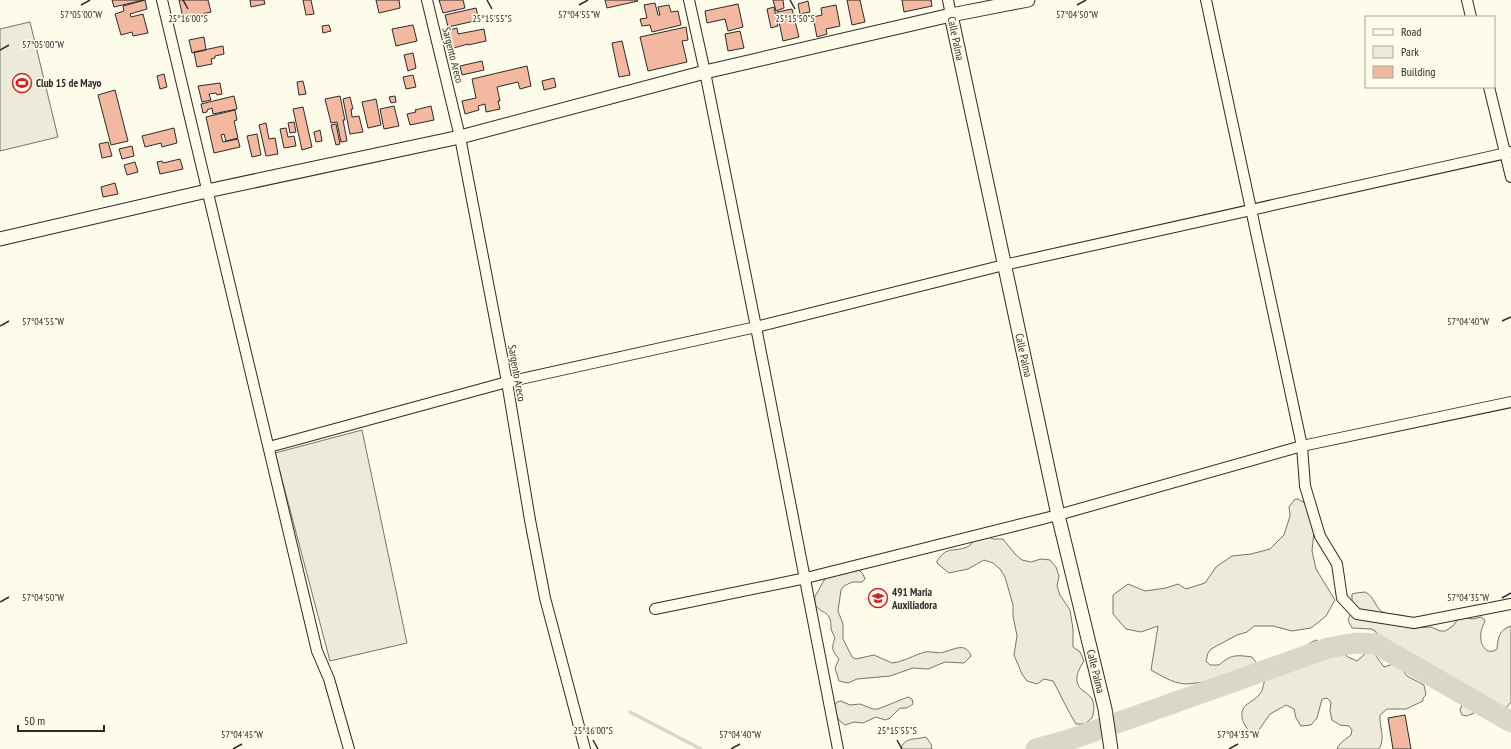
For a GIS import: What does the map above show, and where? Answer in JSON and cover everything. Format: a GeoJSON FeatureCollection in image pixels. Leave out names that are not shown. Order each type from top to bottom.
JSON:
{"type":"FeatureCollection","features":[{"type":"Feature","properties":{"kind":"street"},"geometry":{"type":"LineString","coordinates":[[162,0],[317,651],[329,679],[349,749]]}},
{"type":"Feature","properties":{"kind":"street","name":"Sargento Areco"},"geometry":{"type":"LineString","coordinates":[[427,0],[460,137],[507,382],[530,520],[545,598],[585,749]]}},
{"type":"Feature","properties":{"kind":"street"},"geometry":{"type":"LineString","coordinates":[[689,0],[705,72],[806,578],[838,749]]}},
{"type":"Feature","properties":{"kind":"street","name":"Calle Palma"},"geometry":{"type":"LineString","coordinates":[[948,0],[1058,515],[1111,745]]}},
{"type":"Feature","properties":{"kind":"street"},"geometry":{"type":"LineString","coordinates":[[0,239],[207,191],[460,137],[705,72],[951,15],[1028,0]]}},
{"type":"Feature","properties":{"kind":"street"},"geometry":{"type":"LineString","coordinates":[[1206,0],[1302,446],[1305,486],[1320,536],[1337,564],[1342,598],[1357,614],[1414,623],[1511,604]]}},
{"type":"Feature","properties":{"kind":"street"},"geometry":{"type":"LineString","coordinates":[[1467,0],[1471,16]]}},
{"type":"Feature","properties":{"kind":"street"},"geometry":{"type":"LineString","coordinates":[[1488,88],[1508,153],[1511,177]]}},
{"type":"Feature","properties":{"kind":"street"},"geometry":{"type":"LineString","coordinates":[[269,447],[507,382],[756,327],[1004,265],[1508,153]]}},
{"type":"Feature","properties":{"kind":"street"},"geometry":{"type":"LineString","coordinates":[[654,609],[806,578],[1058,515],[1302,446],[1511,402]]}},
{"type":"Feature","properties":{"kind":"green space","name":"Club 15 de Mayo"},"geometry":{"type":"Polygon","coordinates":[[[30,22],[58,137],[0,151],[0,29],[30,22]]]}},
{"type":"Feature","properties":{"kind":"green space"},"geometry":{"type":"Polygon","coordinates":[[[362,430],[407,643],[330,661],[275,453],[362,430]]]}},
{"type":"Feature","properties":{"kind":"green space"},"geometry":{"type":"Polygon","coordinates":[[[1295,499],[1298,499],[1306,504],[1314,531],[1312,551],[1316,569],[1335,600],[1326,616],[1311,628],[1292,631],[1273,626],[1254,626],[1247,632],[1237,635],[1211,649],[1208,653],[1206,661],[1210,665],[1219,665],[1234,656],[1252,657],[1258,666],[1259,674],[1254,683],[1249,686],[1236,687],[1207,682],[1188,684],[1180,683],[1167,679],[1151,670],[1158,626],[1141,632],[1126,629],[1113,614],[1113,595],[1128,584],[1145,591],[1166,588],[1178,584],[1186,589],[1205,583],[1216,567],[1232,556],[1251,554],[1270,549],[1284,535],[1290,516],[1289,507],[1295,499]]]}},
{"type":"Feature","properties":{"kind":"green space"},"geometry":{"type":"Polygon","coordinates":[[[985,535],[993,539],[1003,539],[1022,560],[1031,562],[1041,559],[1050,560],[1056,567],[1059,576],[1057,586],[1060,595],[1070,610],[1073,629],[1073,647],[1080,652],[1084,661],[1077,678],[1078,685],[1091,697],[1094,704],[1092,718],[1085,724],[1076,724],[1053,681],[1044,679],[1037,684],[1027,681],[1022,674],[1014,655],[1017,636],[1013,616],[1013,605],[1005,577],[1000,569],[993,563],[984,560],[968,569],[949,573],[937,563],[941,556],[947,551],[962,549],[971,545],[977,538],[985,535]]]}},
{"type":"Feature","properties":{"kind":"green space"},"geometry":{"type":"Polygon","coordinates":[[[859,570],[865,579],[862,582],[852,582],[844,586],[841,590],[838,611],[843,624],[843,639],[852,657],[856,659],[874,655],[892,663],[925,652],[942,653],[956,648],[966,649],[971,656],[964,663],[945,662],[928,669],[913,668],[890,676],[857,679],[848,683],[839,681],[835,668],[839,659],[833,649],[835,638],[831,629],[830,620],[826,613],[816,606],[815,596],[825,579],[828,577],[859,570]]]}},
{"type":"Feature","properties":{"kind":"green space"},"geometry":{"type":"Polygon","coordinates":[[[1365,592],[1371,597],[1379,609],[1387,614],[1404,616],[1412,628],[1431,627],[1440,631],[1445,631],[1453,626],[1458,619],[1463,617],[1472,619],[1481,617],[1485,620],[1481,631],[1482,645],[1490,651],[1497,649],[1500,634],[1511,626],[1511,702],[1502,713],[1498,715],[1493,715],[1485,711],[1476,712],[1467,716],[1462,715],[1460,710],[1465,697],[1445,679],[1436,677],[1431,678],[1419,670],[1410,668],[1397,661],[1375,631],[1371,629],[1352,628],[1348,620],[1352,611],[1352,594],[1365,592]]]}},
{"type":"Feature","properties":{"kind":"green space"},"geometry":{"type":"Polygon","coordinates":[[[1316,640],[1325,645],[1332,652],[1341,651],[1348,657],[1357,661],[1367,652],[1373,652],[1384,667],[1393,664],[1401,668],[1407,676],[1424,685],[1426,695],[1423,698],[1423,701],[1406,709],[1387,709],[1380,715],[1382,741],[1379,749],[1337,749],[1341,743],[1351,735],[1352,730],[1349,726],[1340,725],[1332,720],[1330,711],[1331,702],[1327,698],[1322,699],[1317,718],[1311,725],[1301,726],[1296,718],[1294,709],[1286,705],[1270,714],[1259,730],[1249,731],[1245,725],[1242,718],[1242,711],[1246,705],[1260,693],[1265,677],[1286,660],[1299,657],[1302,651],[1310,643],[1316,640]]]}},
{"type":"Feature","properties":{"kind":"green space"},"geometry":{"type":"Polygon","coordinates":[[[908,697],[912,699],[913,704],[907,708],[900,708],[890,718],[885,720],[876,717],[863,723],[854,722],[845,725],[837,717],[834,706],[837,702],[841,701],[850,705],[860,704],[873,709],[878,709],[908,697]]]}},
{"type":"Feature","properties":{"kind":"green space"},"geometry":{"type":"Polygon","coordinates":[[[926,737],[931,744],[932,749],[901,749],[902,745],[907,741],[926,737]]]}},
{"type":"Feature","properties":{"kind":"building"},"geometry":{"type":"Polygon","coordinates":[[[112,0],[144,0],[114,7],[112,0]]]}},
{"type":"Feature","properties":{"kind":"building"},"geometry":{"type":"Polygon","coordinates":[[[145,0],[147,9],[130,14],[131,17],[143,14],[148,33],[133,36],[132,32],[121,35],[115,14],[124,11],[123,6],[145,0]]]}},
{"type":"Feature","properties":{"kind":"building"},"geometry":{"type":"Polygon","coordinates":[[[179,0],[208,0],[211,12],[183,18],[179,0]]]}},
{"type":"Feature","properties":{"kind":"building"},"geometry":{"type":"Polygon","coordinates":[[[250,0],[264,0],[265,4],[251,7],[250,0]]]}},
{"type":"Feature","properties":{"kind":"building"},"geometry":{"type":"Polygon","coordinates":[[[303,0],[311,0],[314,14],[306,15],[303,0]]]}},
{"type":"Feature","properties":{"kind":"building"},"geometry":{"type":"Polygon","coordinates":[[[376,0],[399,0],[400,8],[379,13],[376,0]]]}},
{"type":"Feature","properties":{"kind":"building"},"geometry":{"type":"Polygon","coordinates":[[[439,0],[463,0],[465,8],[443,13],[439,0]]]}},
{"type":"Feature","properties":{"kind":"building"},"geometry":{"type":"Polygon","coordinates":[[[605,0],[637,0],[638,1],[607,8],[605,0]]]}},
{"type":"Feature","properties":{"kind":"building"},"geometry":{"type":"Polygon","coordinates":[[[773,0],[783,0],[784,8],[776,11],[773,0]]]}},
{"type":"Feature","properties":{"kind":"building"},"geometry":{"type":"Polygon","coordinates":[[[847,0],[860,0],[865,22],[852,25],[847,0]]]}},
{"type":"Feature","properties":{"kind":"building"},"geometry":{"type":"Polygon","coordinates":[[[902,0],[931,0],[932,6],[904,12],[902,0]]]}},
{"type":"Feature","properties":{"kind":"building"},"geometry":{"type":"Polygon","coordinates":[[[808,1],[810,12],[800,14],[798,4],[808,1]]]}},
{"type":"Feature","properties":{"kind":"building"},"geometry":{"type":"Polygon","coordinates":[[[655,3],[658,15],[660,15],[658,7],[669,5],[671,12],[678,11],[681,25],[652,32],[650,25],[642,26],[640,19],[647,18],[644,5],[655,3]]]}},
{"type":"Feature","properties":{"kind":"building"},"geometry":{"type":"Polygon","coordinates":[[[738,4],[743,27],[728,31],[725,19],[707,23],[705,11],[738,4]]]}},
{"type":"Feature","properties":{"kind":"building"},"geometry":{"type":"Polygon","coordinates":[[[836,5],[840,26],[826,29],[827,34],[817,37],[813,17],[822,15],[821,8],[836,5]]]}},
{"type":"Feature","properties":{"kind":"building"},"geometry":{"type":"Polygon","coordinates":[[[774,7],[778,26],[771,28],[767,9],[774,7]]]}},
{"type":"Feature","properties":{"kind":"building"},"geometry":{"type":"Polygon","coordinates":[[[476,8],[479,20],[448,27],[445,15],[476,8]]]}},
{"type":"Feature","properties":{"kind":"building"},"geometry":{"type":"Polygon","coordinates":[[[792,9],[799,37],[783,41],[777,12],[792,9]]]}},
{"type":"Feature","properties":{"kind":"building"},"geometry":{"type":"Polygon","coordinates":[[[329,25],[331,31],[323,33],[322,26],[329,25]]]}},
{"type":"Feature","properties":{"kind":"building"},"geometry":{"type":"Polygon","coordinates":[[[413,25],[417,41],[396,46],[392,29],[413,25]]]}},
{"type":"Feature","properties":{"kind":"building"},"geometry":{"type":"Polygon","coordinates":[[[686,27],[688,40],[682,41],[687,62],[648,71],[640,37],[686,27]]]}},
{"type":"Feature","properties":{"kind":"building"},"geometry":{"type":"Polygon","coordinates":[[[457,28],[458,34],[484,29],[486,41],[450,49],[446,31],[457,28]]]}},
{"type":"Feature","properties":{"kind":"building"},"geometry":{"type":"Polygon","coordinates":[[[740,31],[744,48],[728,51],[725,34],[740,31]]]}},
{"type":"Feature","properties":{"kind":"building"},"geometry":{"type":"Polygon","coordinates":[[[204,37],[206,50],[192,53],[189,40],[204,37]]]}},
{"type":"Feature","properties":{"kind":"building"},"geometry":{"type":"Polygon","coordinates":[[[622,41],[630,75],[619,77],[612,43],[622,41]]]}},
{"type":"Feature","properties":{"kind":"building"},"geometry":{"type":"Polygon","coordinates":[[[223,46],[224,54],[215,56],[215,58],[211,59],[212,64],[197,67],[194,52],[223,46]]]}},
{"type":"Feature","properties":{"kind":"building"},"geometry":{"type":"Polygon","coordinates":[[[413,53],[416,68],[408,71],[404,55],[413,53]]]}},
{"type":"Feature","properties":{"kind":"building"},"geometry":{"type":"Polygon","coordinates":[[[482,61],[484,70],[462,75],[460,66],[482,61]]]}},
{"type":"Feature","properties":{"kind":"building"},"geometry":{"type":"Polygon","coordinates":[[[527,66],[531,86],[520,89],[518,82],[497,87],[500,109],[486,112],[485,104],[478,106],[479,110],[465,114],[462,101],[476,98],[472,79],[527,66]]]}},
{"type":"Feature","properties":{"kind":"building"},"geometry":{"type":"Polygon","coordinates":[[[164,74],[167,87],[160,89],[157,76],[164,74]]]}},
{"type":"Feature","properties":{"kind":"building"},"geometry":{"type":"Polygon","coordinates":[[[413,75],[416,87],[406,89],[403,77],[413,75]]]}},
{"type":"Feature","properties":{"kind":"building"},"geometry":{"type":"Polygon","coordinates":[[[554,78],[556,87],[544,90],[542,81],[554,78]]]}},
{"type":"Feature","properties":{"kind":"building"},"geometry":{"type":"Polygon","coordinates":[[[303,81],[306,94],[299,95],[297,82],[303,81]]]}},
{"type":"Feature","properties":{"kind":"building"},"geometry":{"type":"Polygon","coordinates":[[[220,83],[222,94],[209,94],[211,100],[202,102],[198,86],[220,83]]]}},
{"type":"Feature","properties":{"kind":"building"},"geometry":{"type":"Polygon","coordinates":[[[115,90],[128,141],[111,145],[98,95],[115,90]]]}},
{"type":"Feature","properties":{"kind":"building"},"geometry":{"type":"Polygon","coordinates":[[[234,96],[237,109],[213,114],[212,108],[203,113],[201,104],[234,96]]]}},
{"type":"Feature","properties":{"kind":"building"},"geometry":{"type":"Polygon","coordinates":[[[340,96],[345,120],[343,120],[347,141],[341,142],[337,122],[331,123],[325,99],[340,96]]]}},
{"type":"Feature","properties":{"kind":"building"},"geometry":{"type":"Polygon","coordinates":[[[395,96],[396,102],[391,103],[389,97],[395,96]]]}},
{"type":"Feature","properties":{"kind":"building"},"geometry":{"type":"Polygon","coordinates":[[[350,97],[353,109],[351,109],[352,117],[359,116],[363,132],[350,134],[343,99],[350,97]]]}},
{"type":"Feature","properties":{"kind":"building"},"geometry":{"type":"Polygon","coordinates":[[[376,99],[381,125],[368,128],[362,102],[376,99]]]}},
{"type":"Feature","properties":{"kind":"building"},"geometry":{"type":"Polygon","coordinates":[[[394,106],[399,126],[384,129],[380,109],[394,106]]]}},
{"type":"Feature","properties":{"kind":"building"},"geometry":{"type":"Polygon","coordinates":[[[431,106],[434,120],[410,125],[407,114],[416,112],[415,110],[431,106]]]}},
{"type":"Feature","properties":{"kind":"building"},"geometry":{"type":"Polygon","coordinates":[[[303,107],[312,147],[302,150],[293,109],[303,107]]]}},
{"type":"Feature","properties":{"kind":"building"},"geometry":{"type":"Polygon","coordinates":[[[235,110],[237,120],[234,121],[238,138],[226,141],[224,134],[221,135],[223,142],[238,139],[240,147],[214,153],[206,117],[235,110]]]}},
{"type":"Feature","properties":{"kind":"building"},"geometry":{"type":"Polygon","coordinates":[[[294,122],[296,132],[290,133],[288,123],[294,122]]]}},
{"type":"Feature","properties":{"kind":"building"},"geometry":{"type":"Polygon","coordinates":[[[266,123],[269,139],[275,138],[278,154],[266,156],[259,125],[266,123]]]}},
{"type":"Feature","properties":{"kind":"building"},"geometry":{"type":"Polygon","coordinates":[[[336,124],[340,144],[336,145],[331,125],[336,124]]]}},
{"type":"Feature","properties":{"kind":"building"},"geometry":{"type":"Polygon","coordinates":[[[174,128],[177,143],[162,147],[161,143],[145,147],[142,136],[174,128]]]}},
{"type":"Feature","properties":{"kind":"building"},"geometry":{"type":"Polygon","coordinates":[[[286,128],[288,137],[294,136],[296,146],[284,148],[280,129],[286,128]]]}},
{"type":"Feature","properties":{"kind":"building"},"geometry":{"type":"Polygon","coordinates":[[[320,130],[322,141],[316,142],[314,132],[320,130]]]}},
{"type":"Feature","properties":{"kind":"building"},"geometry":{"type":"Polygon","coordinates":[[[257,134],[261,155],[252,157],[247,136],[257,134]]]}},
{"type":"Feature","properties":{"kind":"building"},"geometry":{"type":"Polygon","coordinates":[[[108,142],[112,156],[102,158],[99,144],[108,142]]]}},
{"type":"Feature","properties":{"kind":"building"},"geometry":{"type":"Polygon","coordinates":[[[132,146],[134,156],[122,159],[119,149],[132,146]]]}},
{"type":"Feature","properties":{"kind":"building"},"geometry":{"type":"Polygon","coordinates":[[[180,159],[183,169],[160,174],[157,162],[162,161],[163,163],[180,159]]]}},
{"type":"Feature","properties":{"kind":"building"},"geometry":{"type":"Polygon","coordinates":[[[135,162],[138,172],[127,175],[124,165],[135,162]]]}},
{"type":"Feature","properties":{"kind":"building"},"geometry":{"type":"Polygon","coordinates":[[[115,183],[118,194],[103,197],[101,187],[115,183]]]}},
{"type":"Feature","properties":{"kind":"building"},"geometry":{"type":"Polygon","coordinates":[[[1405,715],[1411,749],[1393,749],[1388,718],[1405,715]]]}},
{"type":"Feature","properties":{"kind":"waterway"},"geometry":{"type":"LineString","coordinates":[[1036,749],[1069,740],[1328,648],[1356,643],[1376,644],[1511,722]]}},
{"type":"Feature","properties":{"kind":"waterway"},"geometry":{"type":"LineString","coordinates":[[630,712],[701,749]]}},
{"type":"Feature","properties":{"kind":"place","name":"Club 15 de Mayo"},"geometry":{"type":"Point","coordinates":[22,83]}},
{"type":"Feature","properties":{"kind":"place","name":"491 Maria Auxiliadora"},"geometry":{"type":"Point","coordinates":[878,598]}}]}
